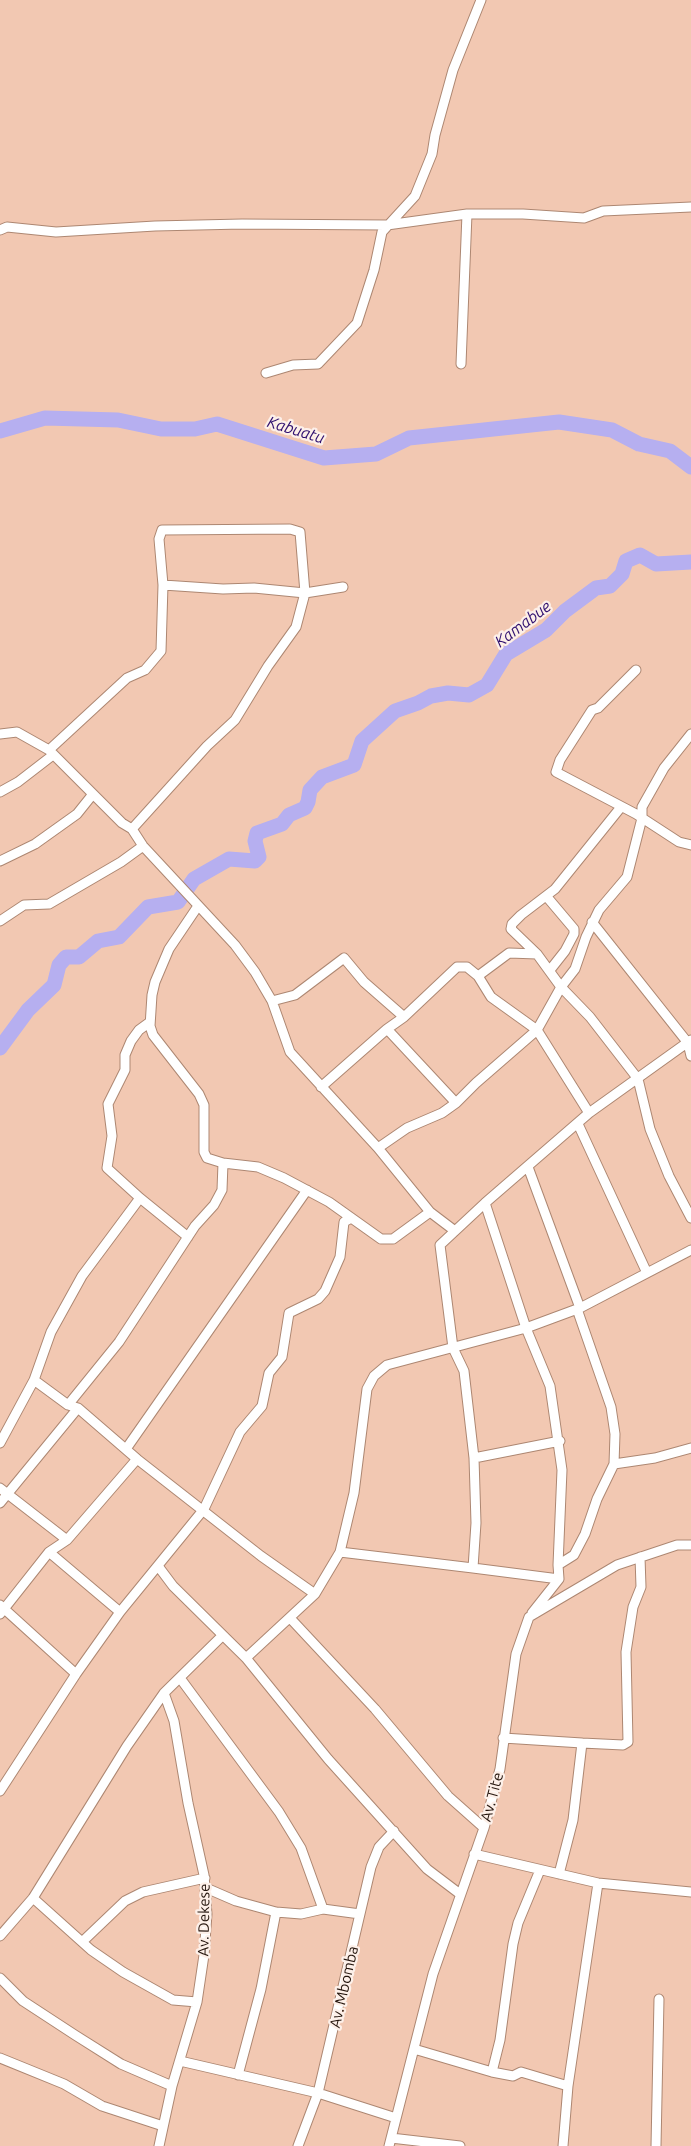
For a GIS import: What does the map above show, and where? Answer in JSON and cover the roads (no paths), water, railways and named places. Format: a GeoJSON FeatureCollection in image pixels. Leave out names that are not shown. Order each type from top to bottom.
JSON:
{"type":"FeatureCollection","features":[{"type":"Feature","properties":{"kind":"street"},"geometry":{"type":"LineString","coordinates":[[266,373],[293,365],[318,364],[357,323],[374,270],[382,232],[410,203],[432,154],[435,134],[453,70],[481,0]]}},
{"type":"Feature","properties":{"kind":"street"},"geometry":{"type":"LineString","coordinates":[[0,230],[7,228],[56,232],[232,224],[387,225],[467,214],[523,214],[584,218],[603,211],[691,207]]}},
{"type":"Feature","properties":{"kind":"street"},"geometry":{"type":"LineString","coordinates":[[461,364],[467,214]]}},
{"type":"Feature","properties":{"kind":"street"},"geometry":{"type":"LineString","coordinates":[[0,792],[18,782],[51,753],[127,678],[145,670],[162,651],[163,585],[159,539],[162,530],[296,530],[301,534],[305,593],[296,627],[268,666],[235,720],[207,746],[132,829]]}},
{"type":"Feature","properties":{"kind":"street"},"geometry":{"type":"LineString","coordinates":[[163,585],[223,589],[254,588],[305,593],[343,587]]}},
{"type":"Feature","properties":{"kind":"street"},"geometry":{"type":"LineString","coordinates":[[636,670],[598,708],[592,710],[560,760],[556,772],[642,818],[679,842],[691,845]]}},
{"type":"Feature","properties":{"kind":"street"},"geometry":{"type":"LineString","coordinates":[[0,734],[18,732],[51,753],[122,823],[132,829],[143,846],[235,945],[255,972],[272,1001],[290,1052],[378,1148],[430,1212],[455,1231]]}},
{"type":"Feature","properties":{"kind":"street"},"geometry":{"type":"LineString","coordinates":[[378,1148],[407,1128],[442,1113],[456,1103],[536,1030],[561,987],[575,969],[592,922],[599,910],[627,877],[642,818],[642,807],[664,768],[691,734]]}},
{"type":"Feature","properties":{"kind":"street"},"geometry":{"type":"LineString","coordinates":[[0,861],[35,844],[70,819],[93,794]]}},
{"type":"Feature","properties":{"kind":"street"},"geometry":{"type":"LineString","coordinates":[[621,807],[592,845],[547,897],[521,916],[511,927],[537,954],[561,987],[590,1017],[638,1079],[650,1129],[669,1176],[691,1218]]}},
{"type":"Feature","properties":{"kind":"street"},"geometry":{"type":"LineString","coordinates":[[0,921],[24,906],[49,904],[88,883],[137,852],[143,846]]}},
{"type":"Feature","properties":{"kind":"street"},"geometry":{"type":"LineString","coordinates":[[547,897],[574,929],[574,934],[565,951],[550,970]]}},
{"type":"Feature","properties":{"kind":"street"},"geometry":{"type":"LineString","coordinates":[[198,906],[169,949],[155,982],[150,1022],[153,1035],[199,1094],[204,1105],[203,1146],[207,1158],[223,1163],[258,1167],[307,1190],[351,1218],[374,1236],[387,1240],[393,1239],[430,1212]]}},
{"type":"Feature","properties":{"kind":"street"},"geometry":{"type":"LineString","coordinates":[[592,922],[689,1042],[691,1056]]}},
{"type":"Feature","properties":{"kind":"street"},"geometry":{"type":"LineString","coordinates":[[478,976],[509,953],[537,954]]}},
{"type":"Feature","properties":{"kind":"street"},"geometry":{"type":"LineString","coordinates":[[272,1001],[294,995],[344,958],[364,982],[404,1017]]}},
{"type":"Feature","properties":{"kind":"street"},"geometry":{"type":"LineString","coordinates":[[321,1087],[387,1029],[404,1017],[457,967],[467,967],[478,976],[491,997],[536,1030],[589,1113]]}},
{"type":"Feature","properties":{"kind":"street"},"geometry":{"type":"LineString","coordinates":[[150,1022],[139,1030],[131,1041],[125,1055],[124,1070],[108,1104],[112,1136],[107,1168],[188,1237]]}},
{"type":"Feature","properties":{"kind":"street"},"geometry":{"type":"LineString","coordinates":[[387,1029],[456,1103]]}},
{"type":"Feature","properties":{"kind":"street"},"geometry":{"type":"LineString","coordinates":[[473,1568],[476,1523],[474,1458],[464,1371],[453,1348],[440,1245],[485,1203],[589,1113],[689,1042]]}},
{"type":"Feature","properties":{"kind":"street"},"geometry":{"type":"LineString","coordinates":[[578,1124],[647,1273]]}},
{"type":"Feature","properties":{"kind":"street"},"geometry":{"type":"LineString","coordinates":[[68,1405],[119,1342],[188,1237],[214,1205],[222,1190],[223,1163]]}},
{"type":"Feature","properties":{"kind":"street"},"geometry":{"type":"LineString","coordinates":[[528,1167],[611,1407],[615,1434],[614,1464],[597,1499],[585,1534],[574,1554],[558,1565]]}},
{"type":"Feature","properties":{"kind":"street"},"geometry":{"type":"LineString","coordinates":[[126,1449],[307,1190]]}},
{"type":"Feature","properties":{"kind":"street"},"geometry":{"type":"LineString","coordinates":[[0,1443],[34,1380],[52,1332],[82,1276],[140,1198]]}},
{"type":"Feature","properties":{"kind":"street"},"geometry":{"type":"LineString","coordinates":[[340,1552],[559,1579],[562,1470],[560,1441],[550,1386],[526,1328],[485,1203]]}},
{"type":"Feature","properties":{"kind":"street"},"geometry":{"type":"LineString","coordinates":[[0,1791],[76,1674],[120,1612],[204,1509],[240,1432],[262,1406],[269,1373],[282,1357],[289,1313],[318,1299],[325,1290],[340,1258],[344,1222],[351,1218]]}},
{"type":"Feature","properties":{"kind":"street"},"geometry":{"type":"LineString","coordinates":[[246,1658],[316,1594],[340,1552],[354,1493],[367,1389],[374,1376],[387,1365],[526,1328],[578,1308],[691,1250]]}},
{"type":"Feature","properties":{"kind":"street"},"geometry":{"type":"LineString","coordinates":[[34,1380],[68,1405],[78,1408],[137,1459],[204,1509],[261,1556],[316,1594]]}},
{"type":"Feature","properties":{"kind":"street"},"geometry":{"type":"LineString","coordinates":[[0,1503],[4,1490],[78,1408]]}},
{"type":"Feature","properties":{"kind":"street"},"geometry":{"type":"LineString","coordinates":[[474,1458],[560,1441]]}},
{"type":"Feature","properties":{"kind":"street"},"geometry":{"type":"LineString","coordinates":[[614,1464],[655,1458],[691,1448]]}},
{"type":"Feature","properties":{"kind":"street"},"geometry":{"type":"LineString","coordinates":[[76,1674],[2,1609],[49,1552],[67,1540],[137,1459]]}},
{"type":"Feature","properties":{"kind":"street"},"geometry":{"type":"LineString","coordinates":[[4,1490],[67,1540]]}},
{"type":"Feature","properties":{"kind":"street"},"geometry":{"type":"LineString","coordinates":[[529,1617],[617,1565],[677,1545],[691,1545]]}},
{"type":"Feature","properties":{"kind":"street"},"geometry":{"type":"LineString","coordinates":[[49,1552],[120,1612]]}},
{"type":"Feature","properties":{"kind":"street"},"geometry":{"type":"LineString","coordinates":[[503,1738],[623,1745],[628,1742],[626,1652],[633,1607],[641,1587],[640,1557]]}},
{"type":"Feature","properties":{"kind":"street"},"geometry":{"type":"LineString","coordinates":[[158,1566],[173,1586],[246,1658],[328,1759],[427,1869],[460,1894]]}},
{"type":"Feature","properties":{"kind":"street","name":"Av. Tite"},"geometry":{"type":"LineString","coordinates":[[390,2142],[433,1974],[484,1828],[500,1769],[516,1654],[529,1617],[559,1579]]}},
{"type":"Feature","properties":{"kind":"street"},"geometry":{"type":"LineString","coordinates":[[290,1618],[375,1709],[448,1796],[484,1828]]}},
{"type":"Feature","properties":{"kind":"street"},"geometry":{"type":"LineString","coordinates":[[0,1936],[33,1898],[127,1746],[164,1693],[222,1636]]}},
{"type":"Feature","properties":{"kind":"street"},"geometry":{"type":"LineString","coordinates":[[180,1678],[284,1819],[301,1848],[323,1909]]}},
{"type":"Feature","properties":{"kind":"street","name":"Av. Dekese"},"geometry":{"type":"LineString","coordinates":[[159,2146],[172,2086],[197,2002],[204,1954],[206,1883],[188,1802],[174,1720],[164,1693]]}},
{"type":"Feature","properties":{"kind":"street"},"geometry":{"type":"LineString","coordinates":[[559,1874],[573,1820],[582,1743]]}},
{"type":"Feature","properties":{"kind":"street","name":"Av. Mbomba"},"geometry":{"type":"LineString","coordinates":[[298,2146],[318,2093],[371,1867],[379,1847],[394,1831]]}},
{"type":"Feature","properties":{"kind":"street"},"geometry":{"type":"LineString","coordinates":[[474,1854],[598,1884],[691,1892]]}},
{"type":"Feature","properties":{"kind":"street"},"geometry":{"type":"LineString","coordinates":[[492,2072],[500,2040],[513,1944],[518,1923],[540,1870]]}},
{"type":"Feature","properties":{"kind":"street"},"geometry":{"type":"LineString","coordinates":[[82,1942],[125,1901],[143,1892],[206,1883],[236,1901],[276,1912],[301,1914],[323,1909],[360,1914]]}},
{"type":"Feature","properties":{"kind":"street"},"geometry":{"type":"LineString","coordinates":[[563,2146],[568,2086],[598,1884]]}},
{"type":"Feature","properties":{"kind":"street"},"geometry":{"type":"LineString","coordinates":[[33,1898],[82,1942],[115,1966],[173,2000],[197,2002]]}},
{"type":"Feature","properties":{"kind":"street"},"geometry":{"type":"LineString","coordinates":[[238,2075],[261,1989],[276,1912]]}},
{"type":"Feature","properties":{"kind":"street"},"geometry":{"type":"LineString","coordinates":[[0,1978],[23,2001],[121,2064],[172,2086]]}},
{"type":"Feature","properties":{"kind":"street"},"geometry":{"type":"LineString","coordinates":[[656,2146],[659,1999]]}},
{"type":"Feature","properties":{"kind":"street"},"geometry":{"type":"LineString","coordinates":[[414,2049],[492,2072],[513,2076],[521,2072],[568,2086]]}},
{"type":"Feature","properties":{"kind":"street"},"geometry":{"type":"LineString","coordinates":[[0,2058],[64,2084],[102,2106],[163,2126]]}},
{"type":"Feature","properties":{"kind":"street"},"geometry":{"type":"LineString","coordinates":[[180,2062],[318,2093],[396,2118]]}},
{"type":"Feature","properties":{"kind":"street"},"geometry":{"type":"LineString","coordinates":[[390,2142],[460,2146]]}},
{"type":"Feature","properties":{"kind":"waterway","name":"Kabuatu"},"geometry":{"type":"LineString","coordinates":[[0,431],[45,418],[118,420],[161,429],[195,429],[217,424],[324,458],[376,454],[409,438],[559,422],[612,430],[639,444],[670,451],[691,467]]}},
{"type":"Feature","properties":{"kind":"waterway","name":"Kamabue"},"geometry":{"type":"LineString","coordinates":[[0,1048],[28,1010],[54,985],[59,965],[66,957],[79,957],[98,941],[119,937],[148,907],[178,902],[194,879],[229,859],[255,861],[259,857],[255,841],[257,833],[282,824],[289,815],[305,808],[310,790],[322,777],[354,765],[362,741],[395,711],[431,696],[448,693],[469,695],[487,685],[506,654],[546,630],[565,611],[596,588],[610,586],[622,574],[626,561],[640,555],[656,564],[691,562]]}}]}
